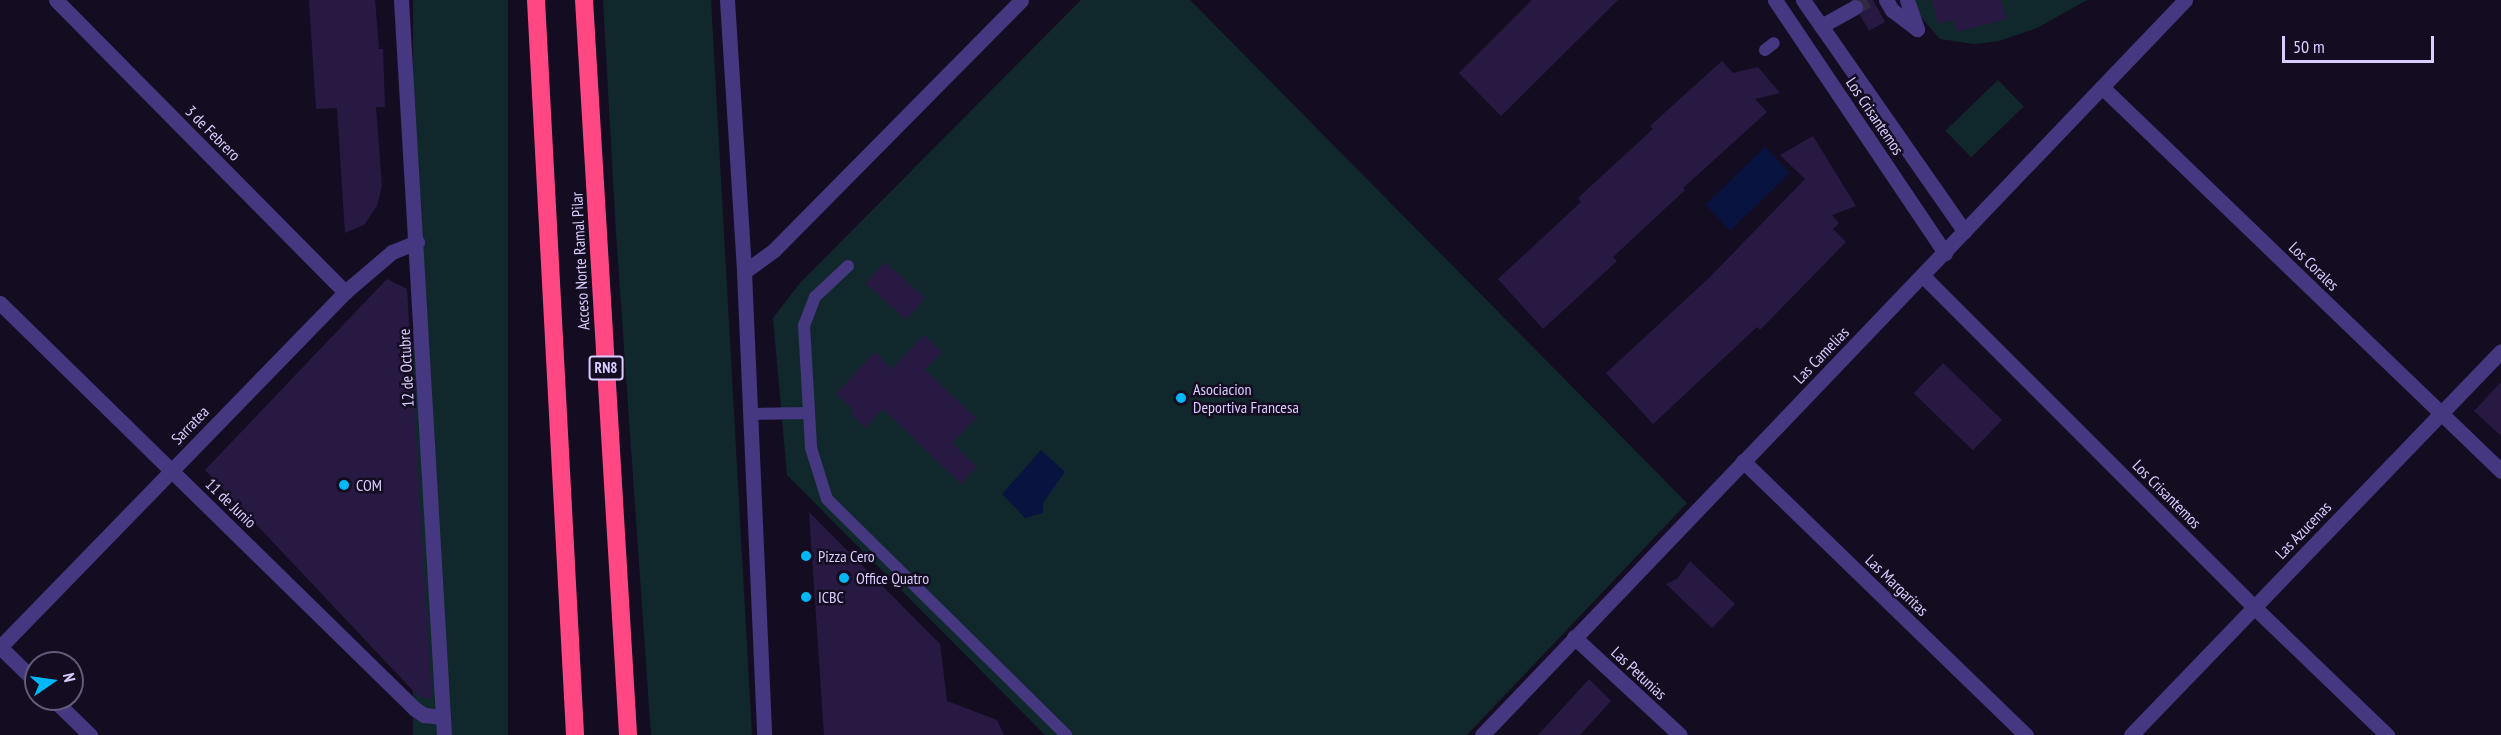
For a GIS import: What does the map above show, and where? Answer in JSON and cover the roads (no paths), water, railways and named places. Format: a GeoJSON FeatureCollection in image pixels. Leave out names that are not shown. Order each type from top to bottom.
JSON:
{"type":"FeatureCollection","features":[{"type":"Feature","properties":{"kind":"highway","name":"Acceso Norte Ramal Pilar"},"geometry":{"type":"LineString","coordinates":[[536,0],[575,735]]}},
{"type":"Feature","properties":{"kind":"highway","name":"Acceso Norte Ramal Pilar"},"geometry":{"type":"LineString","coordinates":[[584,0],[628,735]]}},
{"type":"Feature","properties":{"kind":"street","name":"3 de Febrero"},"geometry":{"type":"LineString","coordinates":[[56,0],[345,292]]}},
{"type":"Feature","properties":{"kind":"street","name":"12 de Octubre"},"geometry":{"type":"LineString","coordinates":[[401,0],[417,242],[444,735]]}},
{"type":"Feature","properties":{"kind":"street"},"geometry":{"type":"LineString","coordinates":[[727,0],[744,272],[764,735]]}},
{"type":"Feature","properties":{"kind":"street"},"geometry":{"type":"LineString","coordinates":[[744,272],[774,250],[1021,0]]}},
{"type":"Feature","properties":{"kind":"street","name":"Los Crisantemos"},"geometry":{"type":"LineString","coordinates":[[1775,0],[1790,30],[1945,253]]}},
{"type":"Feature","properties":{"kind":"street"},"geometry":{"type":"LineString","coordinates":[[1886,0],[1892,10],[1917,29],[1906,0]]}},
{"type":"Feature","properties":{"kind":"street","name":"Las Camelias"},"geometry":{"type":"LineString","coordinates":[[1482,735],[2185,0]]}},
{"type":"Feature","properties":{"kind":"street"},"geometry":{"type":"LineString","coordinates":[[1790,30],[1807,6]]}},
{"type":"Feature","properties":{"kind":"street","name":"Los Crisantemos"},"geometry":{"type":"LineString","coordinates":[[1807,6],[1964,231]]}},
{"type":"Feature","properties":{"kind":"street"},"geometry":{"type":"LineString","coordinates":[[1821,26],[1855,7]]}},
{"type":"Feature","properties":{"kind":"street","name":"Los Corales"},"geometry":{"type":"LineString","coordinates":[[2102,87],[2501,471]]}},
{"type":"Feature","properties":{"kind":"street","name":"Sarratea"},"geometry":{"type":"LineString","coordinates":[[0,647],[345,292],[392,252],[417,242]]}},
{"type":"Feature","properties":{"kind":"street","name":"Los Crisantemos"},"geometry":{"type":"LineString","coordinates":[[1923,276],[2254,607],[2387,735]]}},
{"type":"Feature","properties":{"kind":"street","name":"11 de Junio"},"geometry":{"type":"LineString","coordinates":[[0,303],[415,709],[424,715],[443,717]]}},
{"type":"Feature","properties":{"kind":"street","name":"Las Azucenas"},"geometry":{"type":"LineString","coordinates":[[2131,735],[2501,351]]}},
{"type":"Feature","properties":{"kind":"street","name":"Las Margaritas"},"geometry":{"type":"LineString","coordinates":[[1743,461],[2026,735]]}},
{"type":"Feature","properties":{"kind":"street","name":"Las Petunias"},"geometry":{"type":"LineString","coordinates":[[1574,637],[1680,735]]}},
{"type":"Feature","properties":{"kind":"street"},"geometry":{"type":"LineString","coordinates":[[0,647],[24,670]]}},
{"type":"Feature","properties":{"kind":"street"},"geometry":{"type":"LineString","coordinates":[[65,711],[90,735]]}},
{"type":"Feature","properties":{"kind":"lane"},"geometry":{"type":"LineString","coordinates":[[848,266],[815,297],[804,325],[811,448],[827,499],[1066,735]]}},
{"type":"Feature","properties":{"kind":"lane"},"geometry":{"type":"LineString","coordinates":[[750,414],[809,412]]}},
{"type":"Feature","properties":{"kind":"tunnel"},"geometry":{"type":"LineString","coordinates":[[1855,7],[1867,0]]}},
{"type":"Feature","properties":{"kind":"place","name":"Asociacion Deportiva Francesa"},"geometry":{"type":"Point","coordinates":[1181,398]}},
{"type":"Feature","properties":{"kind":"place","name":"COM"},"geometry":{"type":"Point","coordinates":[344,485]}},
{"type":"Feature","properties":{"kind":"place","name":"Pizza Cero"},"geometry":{"type":"Point","coordinates":[806,556]}},
{"type":"Feature","properties":{"kind":"place","name":"Office Quatro"},"geometry":{"type":"Point","coordinates":[844,578]}},
{"type":"Feature","properties":{"kind":"place","name":"ICBC"},"geometry":{"type":"Point","coordinates":[806,597]}}]}
